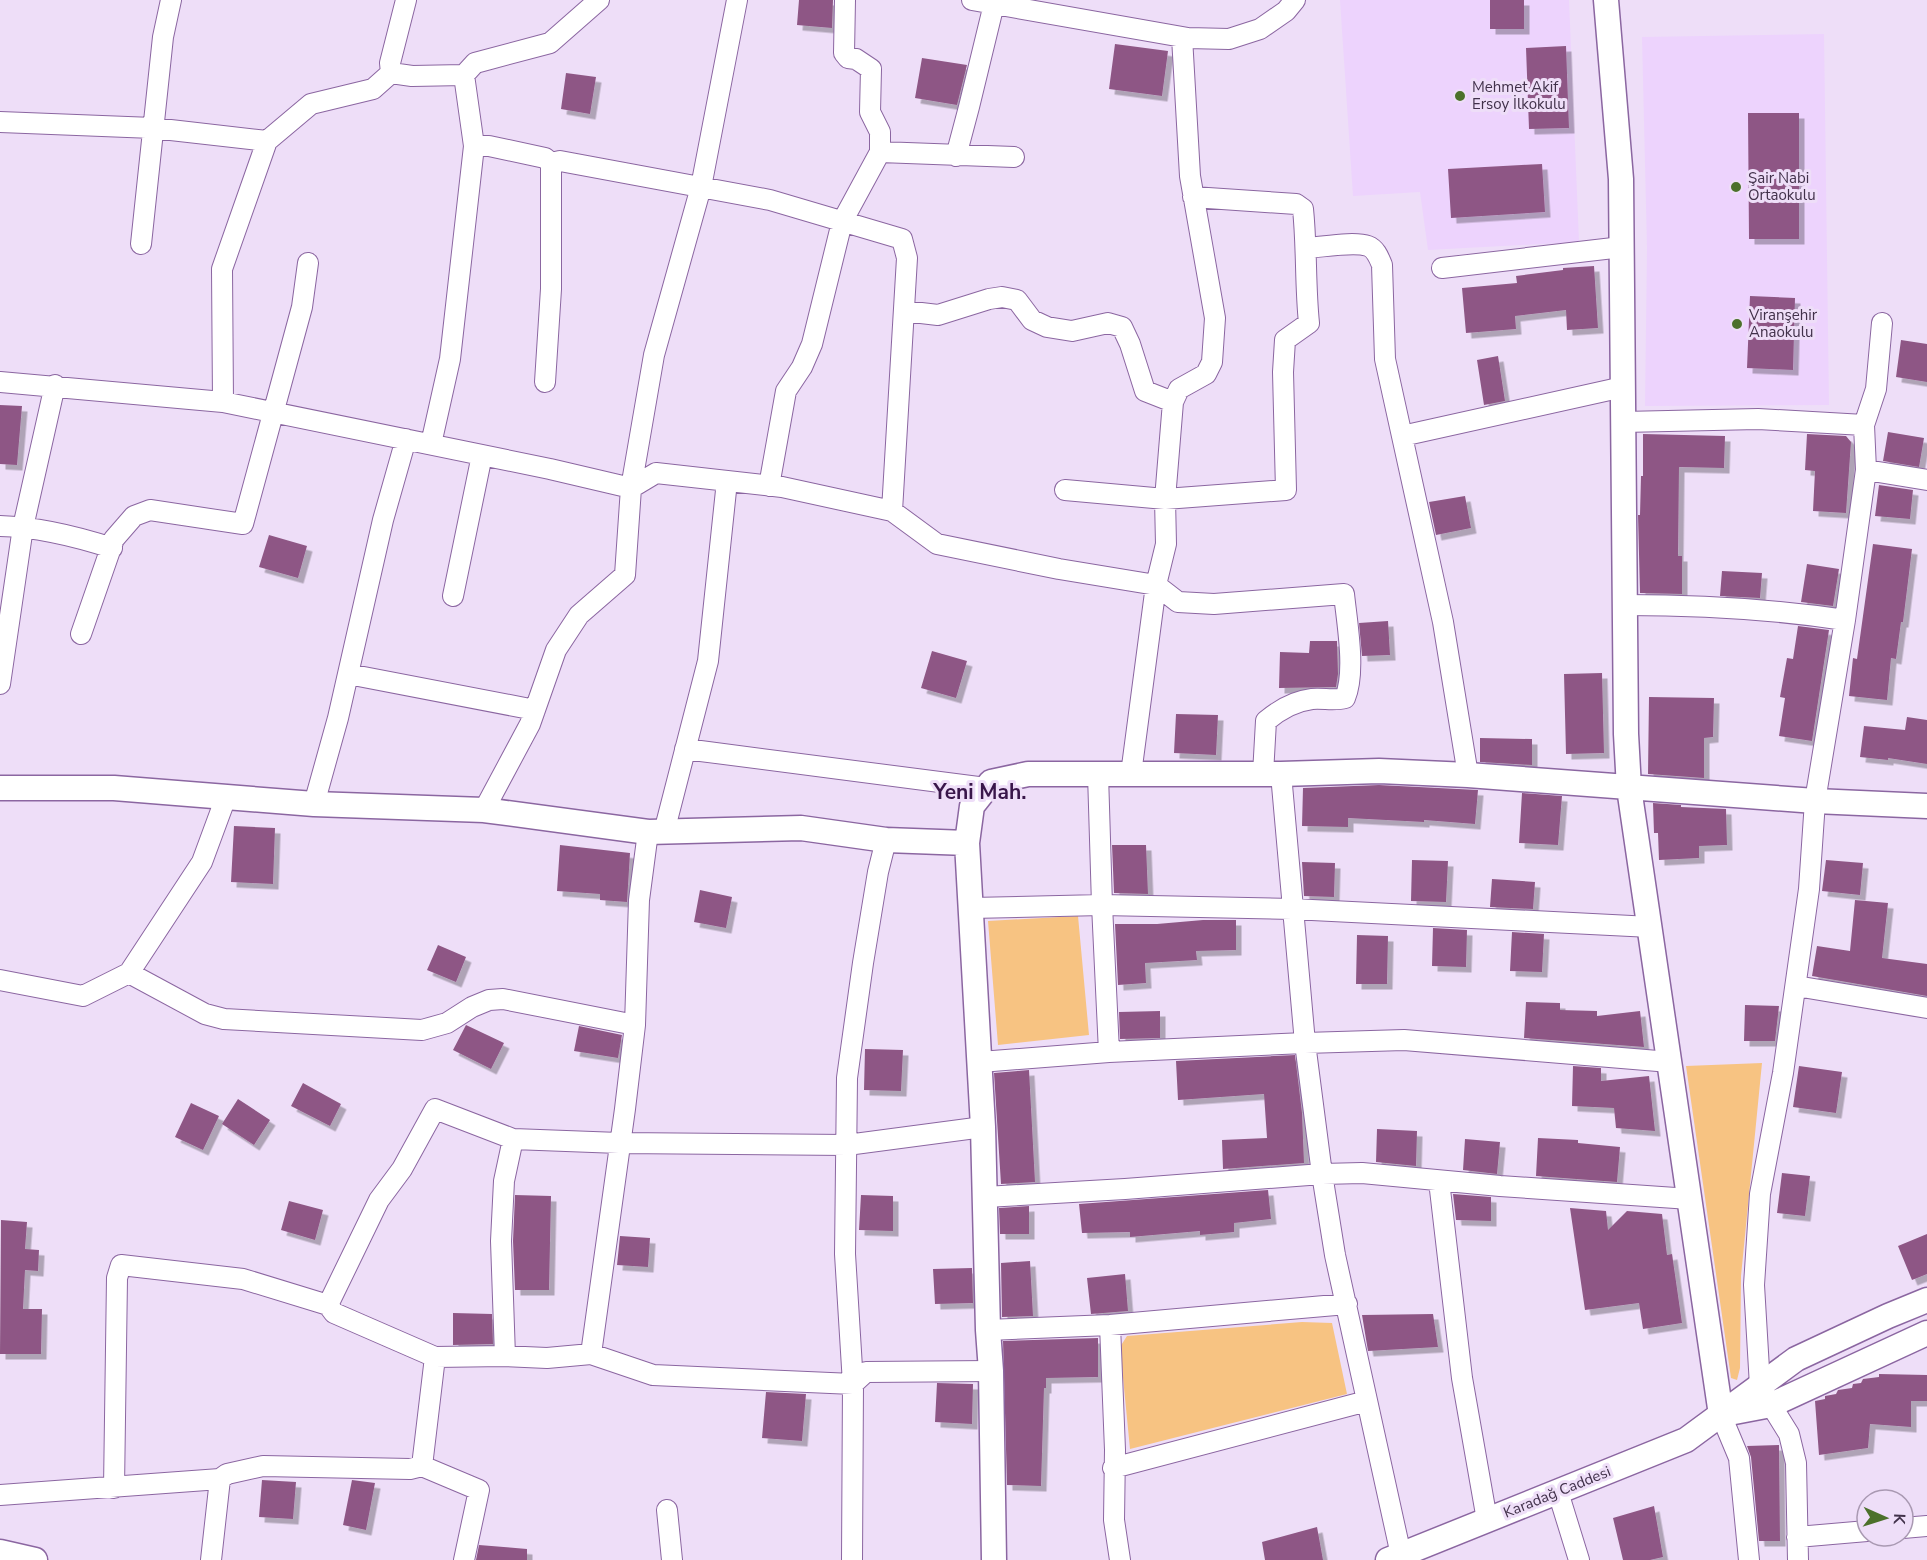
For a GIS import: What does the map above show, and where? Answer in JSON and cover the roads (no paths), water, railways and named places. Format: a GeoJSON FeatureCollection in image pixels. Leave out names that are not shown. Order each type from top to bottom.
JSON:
{"type":"FeatureCollection","features":[{"type":"Feature","properties":{"kind":"street"},"geometry":{"type":"LineString","coordinates":[[141,244],[163,37],[171,0]]}},
{"type":"Feature","properties":{"kind":"street"},"geometry":{"type":"LineString","coordinates":[[391,73],[390,63],[406,0]]}},
{"type":"Feature","properties":{"kind":"street"},"geometry":{"type":"LineString","coordinates":[[223,402],[222,269],[267,141],[311,104],[373,89],[391,73],[412,76],[464,75],[475,63],[550,43],[599,0]]}},
{"type":"Feature","properties":{"kind":"street"},"geometry":{"type":"LineString","coordinates":[[484,810],[530,724],[556,650],[579,615],[625,575],[631,488],[654,355],[701,187],[736,0]]}},
{"type":"Feature","properties":{"kind":"street"},"geometry":{"type":"LineString","coordinates":[[770,486],[786,391],[802,367],[812,344],[842,222],[880,152],[880,132],[870,112],[871,69],[856,59],[848,58],[844,53],[846,0]]}},
{"type":"Feature","properties":{"kind":"street"},"geometry":{"type":"LineString","coordinates":[[973,0],[1182,37],[1229,39],[1260,29],[1286,11],[1295,0]]}},
{"type":"Feature","properties":{"kind":"street"},"geometry":{"type":"LineString","coordinates":[[1606,0],[1621,179],[1626,734],[1629,788],[1721,1415],[1739,1458],[1749,1560]]}},
{"type":"Feature","properties":{"kind":"street"},"geometry":{"type":"LineString","coordinates":[[956,156],[994,4]]}},
{"type":"Feature","properties":{"kind":"street"},"geometry":{"type":"LineString","coordinates":[[1131,774],[1156,585],[1166,544],[1165,499],[1173,402],[1179,389],[1206,374],[1212,362],[1215,318],[1190,176],[1182,37]]}},
{"type":"Feature","properties":{"kind":"street"},"geometry":{"type":"LineString","coordinates":[[431,444],[450,359],[474,146],[464,75]]}},
{"type":"Feature","properties":{"kind":"street"},"geometry":{"type":"LineString","coordinates":[[0,122],[153,128],[267,141]]}},
{"type":"Feature","properties":{"kind":"street"},"geometry":{"type":"LineString","coordinates":[[474,146],[489,146],[545,158],[551,163]]}},
{"type":"Feature","properties":{"kind":"street"},"geometry":{"type":"LineString","coordinates":[[880,152],[1014,157]]}},
{"type":"Feature","properties":{"kind":"street"},"geometry":{"type":"LineString","coordinates":[[551,163],[561,161],[770,200],[902,239],[907,258],[892,511]]}},
{"type":"Feature","properties":{"kind":"street"},"geometry":{"type":"LineString","coordinates":[[545,382],[551,288],[551,163]]}},
{"type":"Feature","properties":{"kind":"street"},"geometry":{"type":"LineString","coordinates":[[1065,490],[1165,499],[1286,490],[1283,372],[1285,340],[1309,323],[1305,286],[1307,248],[1303,209],[1296,204],[1193,197]]}},
{"type":"Feature","properties":{"kind":"street"},"geometry":{"type":"LineString","coordinates":[[1307,248],[1355,244],[1370,247],[1376,252],[1382,265],[1386,359],[1443,622],[1468,775]]}},
{"type":"Feature","properties":{"kind":"street"},"geometry":{"type":"LineString","coordinates":[[1442,268],[1622,247]]}},
{"type":"Feature","properties":{"kind":"street"},"geometry":{"type":"LineString","coordinates":[[81,634],[114,540],[134,516],[150,510],[243,524],[302,307],[308,263]]}},
{"type":"Feature","properties":{"kind":"street"},"geometry":{"type":"LineString","coordinates":[[904,311],[938,315],[1002,297],[1017,300],[1032,320],[1047,327],[1072,331],[1108,323],[1122,327],[1145,391],[1173,402]]}},
{"type":"Feature","properties":{"kind":"street"},"geometry":{"type":"LineString","coordinates":[[1798,1560],[1796,1463],[1789,1434],[1765,1396],[1754,1286],[1760,1194],[1783,1074],[1796,986],[1809,889],[1815,801],[1845,620],[1866,470],[1864,425],[1876,389],[1882,323]]}},
{"type":"Feature","properties":{"kind":"street"},"geometry":{"type":"LineString","coordinates":[[0,382],[55,385],[223,402],[431,444],[631,488],[656,473],[770,486],[892,511],[937,544],[1156,585],[1178,602],[1214,604],[1344,594],[1350,653],[1349,689],[1346,698],[1296,702],[1266,721],[1292,909],[1305,1043],[1322,1174],[1335,1255],[1367,1401],[1395,1557]]}},
{"type":"Feature","properties":{"kind":"street"},"geometry":{"type":"LineString","coordinates":[[0,684],[23,527],[55,385]]}},
{"type":"Feature","properties":{"kind":"street"},"geometry":{"type":"LineString","coordinates":[[1402,435],[1623,387]]}},
{"type":"Feature","properties":{"kind":"street"},"geometry":{"type":"LineString","coordinates":[[1623,422],[1758,419],[1864,425]]}},
{"type":"Feature","properties":{"kind":"street"},"geometry":{"type":"LineString","coordinates":[[314,804],[338,718],[383,520],[406,439]]}},
{"type":"Feature","properties":{"kind":"street"},"geometry":{"type":"LineString","coordinates":[[453,596],[482,455]]}},
{"type":"Feature","properties":{"kind":"street"},"geometry":{"type":"LineString","coordinates":[[1866,470],[1927,480]]}},
{"type":"Feature","properties":{"kind":"street"},"geometry":{"type":"LineString","coordinates":[[591,1354],[626,1109],[635,1024],[639,900],[656,832],[685,749],[708,661],[727,481]]}},
{"type":"Feature","properties":{"kind":"street"},"geometry":{"type":"LineString","coordinates":[[0,526],[23,527],[80,538],[112,548]]}},
{"type":"Feature","properties":{"kind":"street"},"geometry":{"type":"LineString","coordinates":[[1625,604],[1705,605],[1845,620]]}},
{"type":"Feature","properties":{"kind":"street"},"geometry":{"type":"LineString","coordinates":[[348,674],[535,710]]}},
{"type":"Feature","properties":{"kind":"street"},"geometry":{"type":"LineString","coordinates":[[685,749],[986,788]]}},
{"type":"Feature","properties":{"kind":"street"},"geometry":{"type":"LineString","coordinates":[[994,1560],[984,1127],[967,843],[972,806],[991,782],[1028,774],[1272,774],[1379,771],[1468,775],[1815,801],[1927,806]]}},
{"type":"Feature","properties":{"kind":"street"},"geometry":{"type":"LineString","coordinates":[[1098,774],[1108,1052]]}},
{"type":"Feature","properties":{"kind":"street"},"geometry":{"type":"LineString","coordinates":[[0,788],[114,788],[314,804],[484,810],[656,832],[801,828],[886,840],[967,843]]}},
{"type":"Feature","properties":{"kind":"street"},"geometry":{"type":"LineString","coordinates":[[0,980],[83,996],[129,973],[202,862],[226,797]]}},
{"type":"Feature","properties":{"kind":"street"},"geometry":{"type":"LineString","coordinates":[[852,1560],[853,1384],[845,1254],[849,1066],[878,872],[886,840]]}},
{"type":"Feature","properties":{"kind":"street"},"geometry":{"type":"LineString","coordinates":[[971,908],[1102,905],[1292,909],[1651,927]]}},
{"type":"Feature","properties":{"kind":"street"},"geometry":{"type":"LineString","coordinates":[[129,973],[205,1014],[224,1019],[422,1030],[447,1023],[472,1007],[489,1000],[504,999],[635,1024]]}},
{"type":"Feature","properties":{"kind":"street"},"geometry":{"type":"LineString","coordinates":[[1796,986],[1927,1008]]}},
{"type":"Feature","properties":{"kind":"street"},"geometry":{"type":"LineString","coordinates":[[980,1062],[1108,1052],[1404,1040],[1671,1062]]}},
{"type":"Feature","properties":{"kind":"street"},"geometry":{"type":"LineString","coordinates":[[328,1305],[379,1200],[402,1169],[435,1109],[513,1140],[847,1145],[984,1127]]}},
{"type":"Feature","properties":{"kind":"street"},"geometry":{"type":"LineString","coordinates":[[506,1356],[501,1241],[504,1181],[513,1140]]}},
{"type":"Feature","properties":{"kind":"street"},"geometry":{"type":"LineString","coordinates":[[985,1197],[1362,1173],[1439,1181],[1690,1199]]}},
{"type":"Feature","properties":{"kind":"street"},"geometry":{"type":"LineString","coordinates":[[1439,1181],[1462,1378],[1487,1520]]}},
{"type":"Feature","properties":{"kind":"street"},"geometry":{"type":"LineString","coordinates":[[114,1488],[117,1278],[121,1265],[243,1279],[328,1305],[334,1313],[435,1357],[547,1358],[591,1354],[653,1375],[853,1384],[866,1372],[991,1371]]}},
{"type":"Feature","properties":{"kind":"street"},"geometry":{"type":"LineString","coordinates":[[1765,1396],[1796,1359],[1927,1300]]}},
{"type":"Feature","properties":{"kind":"street"},"geometry":{"type":"LineString","coordinates":[[988,1330],[1110,1325],[1347,1304]]}},
{"type":"Feature","properties":{"kind":"street"},"geometry":{"type":"LineString","coordinates":[[1110,1325],[1115,1450],[1114,1521],[1120,1560]]}},
{"type":"Feature","properties":{"kind":"street"},"geometry":{"type":"LineString","coordinates":[[1765,1396],[1927,1334]]}},
{"type":"Feature","properties":{"kind":"street"},"geometry":{"type":"LineString","coordinates":[[422,1466],[435,1357]]}},
{"type":"Feature","properties":{"kind":"street","name":"Karadağ Caddesi"},"geometry":{"type":"LineString","coordinates":[[1395,1557],[1686,1440],[1721,1415],[1765,1396]]}},
{"type":"Feature","properties":{"kind":"street"},"geometry":{"type":"LineString","coordinates":[[1113,1468],[1367,1401]]}},
{"type":"Feature","properties":{"kind":"street"},"geometry":{"type":"LineString","coordinates":[[0,1496],[220,1479],[227,1474],[263,1466],[410,1470],[422,1466],[479,1490],[464,1560]]}},
{"type":"Feature","properties":{"kind":"street"},"geometry":{"type":"LineString","coordinates":[[211,1560],[220,1479]]}},
{"type":"Feature","properties":{"kind":"street"},"geometry":{"type":"LineString","coordinates":[[1558,1492],[1579,1560]]}},
{"type":"Feature","properties":{"kind":"street"},"geometry":{"type":"LineString","coordinates":[[667,1510],[672,1560]]}},
{"type":"Feature","properties":{"kind":"street"},"geometry":{"type":"LineString","coordinates":[[1797,1537],[1855,1532]]}},
{"type":"Feature","properties":{"kind":"street"},"geometry":{"type":"LineString","coordinates":[[0,1552],[34,1560]]}},
{"type":"Feature","properties":{"kind":"place","name":"Mehmet Akif Ersoy İlkokulu"},"geometry":{"type":"Point","coordinates":[1460,96]}},
{"type":"Feature","properties":{"kind":"place","name":"Şair Nabi Ortaokulu"},"geometry":{"type":"Point","coordinates":[1736,187]}},
{"type":"Feature","properties":{"kind":"place","name":"Viranşehir Anaokulu"},"geometry":{"type":"Point","coordinates":[1737,324]}},
{"type":"Feature","properties":{"kind":"district","name":"Yeni Mah."},"geometry":{"type":"Point","coordinates":[980,792]}}]}
